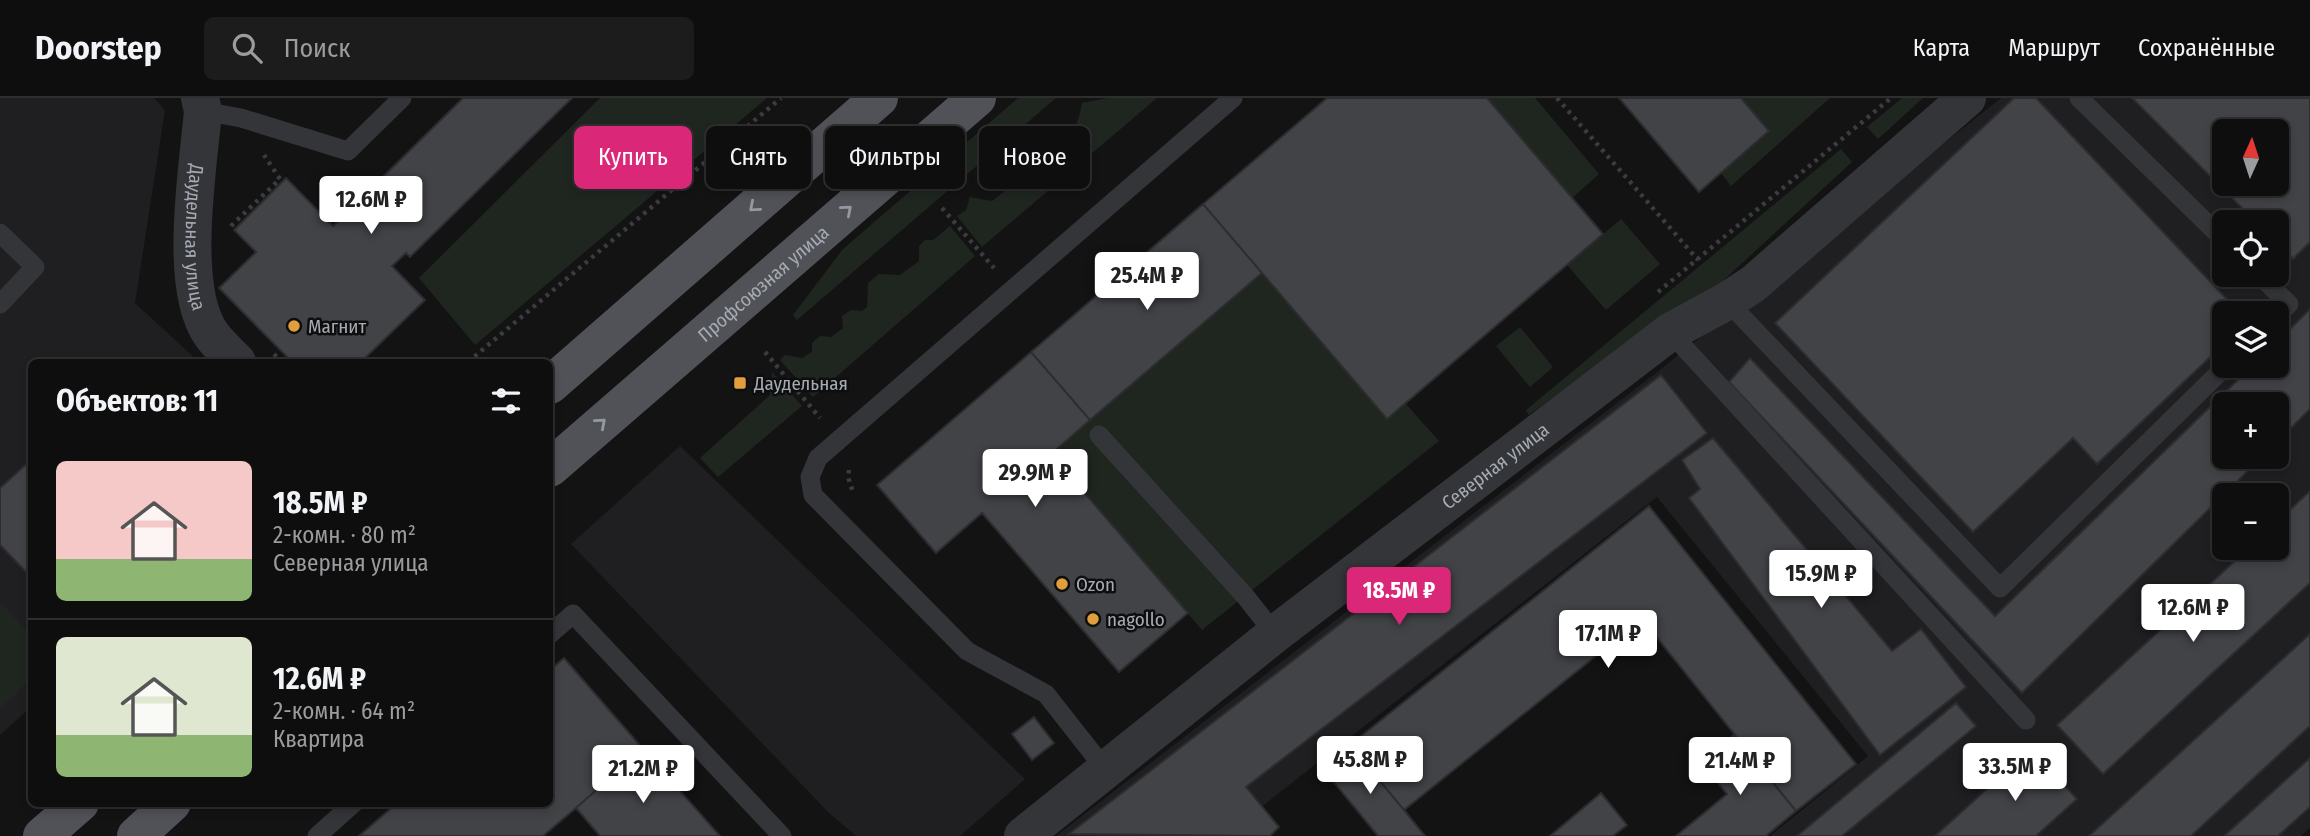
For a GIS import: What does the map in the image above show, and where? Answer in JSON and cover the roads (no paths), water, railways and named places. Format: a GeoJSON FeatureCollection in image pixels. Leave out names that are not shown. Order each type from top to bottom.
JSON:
{"type":"FeatureCollection","features":[{"type":"Feature","properties":{"kind":"main road"},"geometry":{"type":"LineString","coordinates":[[553,382],[879,98]]}},
{"type":"Feature","properties":{"kind":"main road","name":"Профсоюзная улица"},"geometry":{"type":"LineString","coordinates":[[553,465],[977,98]]}},
{"type":"Feature","properties":{"kind":"main road"},"geometry":{"type":"LineString","coordinates":[[42,836],[75,807]]}},
{"type":"Feature","properties":{"kind":"main road"},"geometry":{"type":"LineString","coordinates":[[136,836],[168,807]]}},
{"type":"Feature","properties":{"kind":"street","name":"Северная улица"},"geometry":{"type":"LineString","coordinates":[[1023,836],[1275,634],[1670,332],[1753,284],[1967,98]]}},
{"type":"Feature","properties":{"kind":"street","name":"Даудельная улица"},"geometry":{"type":"LineString","coordinates":[[202,104],[193,277],[198,306],[210,333],[233,359]]}},
{"type":"Feature","properties":{"kind":"lane"},"geometry":{"type":"LineString","coordinates":[[202,104],[348,151],[402,98]]}},
{"type":"Feature","properties":{"kind":"lane"},"geometry":{"type":"LineString","coordinates":[[1105,769],[1046,694],[967,651],[813,495],[810,477],[818,458],[838,440],[1233,98]]}},
{"type":"Feature","properties":{"kind":"lane"},"geometry":{"type":"LineString","coordinates":[[2079,98],[2212,228]]}},
{"type":"Feature","properties":{"kind":"lane"},"geometry":{"type":"LineString","coordinates":[[0,233],[35,267],[0,304]]}},
{"type":"Feature","properties":{"kind":"lane"},"geometry":{"type":"LineString","coordinates":[[2271,287],[2286,301]]}},
{"type":"Feature","properties":{"kind":"lane"},"geometry":{"type":"LineString","coordinates":[[1727,301],[2000,588],[2214,378]]}},
{"type":"Feature","properties":{"kind":"lane"},"geometry":{"type":"LineString","coordinates":[[1670,332],[2025,720]]}},
{"type":"Feature","properties":{"kind":"lane"},"geometry":{"type":"LineString","coordinates":[[1099,435],[1245,596],[1275,634]]}},
{"type":"Feature","properties":{"kind":"lane"},"geometry":{"type":"LineString","coordinates":[[553,631],[573,614],[782,836]]}},
{"type":"Feature","properties":{"kind":"lane"},"geometry":{"type":"LineString","coordinates":[[317,836],[350,807]]}},
{"type":"Feature","properties":{"kind":"place","name":"Магнит"},"geometry":{"type":"Point","coordinates":[294,326]}},
{"type":"Feature","properties":{"kind":"place","name":"Даудельная"},"geometry":{"type":"Point","coordinates":[740,383]}},
{"type":"Feature","properties":{"kind":"place","name":"Ozon"},"geometry":{"type":"Point","coordinates":[1062,584]}},
{"type":"Feature","properties":{"kind":"place","name":"nagollo"},"geometry":{"type":"Point","coordinates":[1093,619]}}]}
